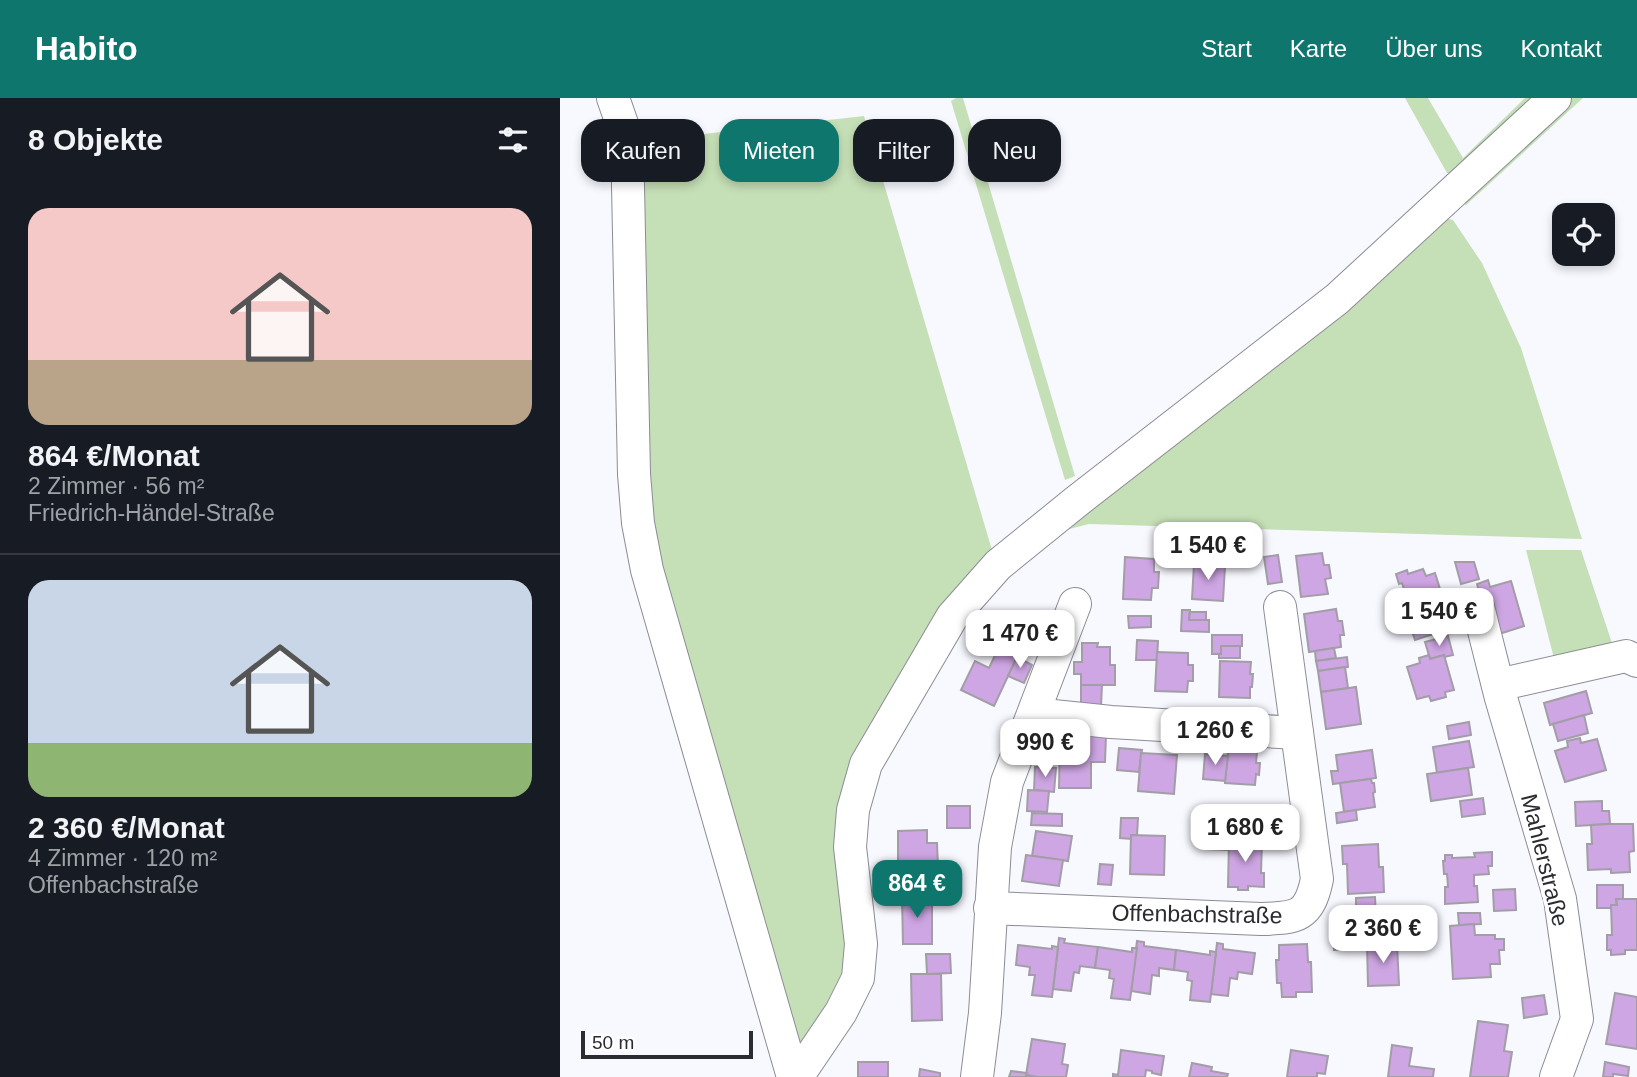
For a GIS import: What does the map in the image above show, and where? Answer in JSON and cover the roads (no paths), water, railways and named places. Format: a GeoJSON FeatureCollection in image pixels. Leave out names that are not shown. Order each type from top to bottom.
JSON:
{"type":"FeatureCollection","features":[{"type":"Feature","properties":{"kind":"street"},"geometry":{"type":"LineString","coordinates":[[613,98],[627,138],[634,474],[638,523],[646,570],[795,1077]]}},
{"type":"Feature","properties":{"kind":"street"},"geometry":{"type":"LineString","coordinates":[[795,1077],[841,1012],[858,978],[862,944],[850,847],[853,810],[866,764],[952,617],[998,565],[1077,500],[1337,299],[1555,98]]}},
{"type":"Feature","properties":{"kind":"street"},"geometry":{"type":"LineString","coordinates":[[977,1077],[985,1013],[995,847],[1007,782],[1074,604]]}},
{"type":"Feature","properties":{"kind":"street","name":"Offenbachstraße"},"geometry":{"type":"LineString","coordinates":[[990,908],[1261,919],[1294,916],[1306,908],[1314,895],[1317,879],[1280,607]]}},
{"type":"Feature","properties":{"kind":"street","name":"Mahlerstraße"},"geometry":{"type":"LineString","coordinates":[[1478,607],[1560,899],[1577,1019],[1556,1077]]}},
{"type":"Feature","properties":{"kind":"street"},"geometry":{"type":"LineString","coordinates":[[1498,685],[1626,656],[1637,661]]}},
{"type":"Feature","properties":{"kind":"street"},"geometry":{"type":"LineString","coordinates":[[1034,714],[1111,722],[1297,733]]}}]}
